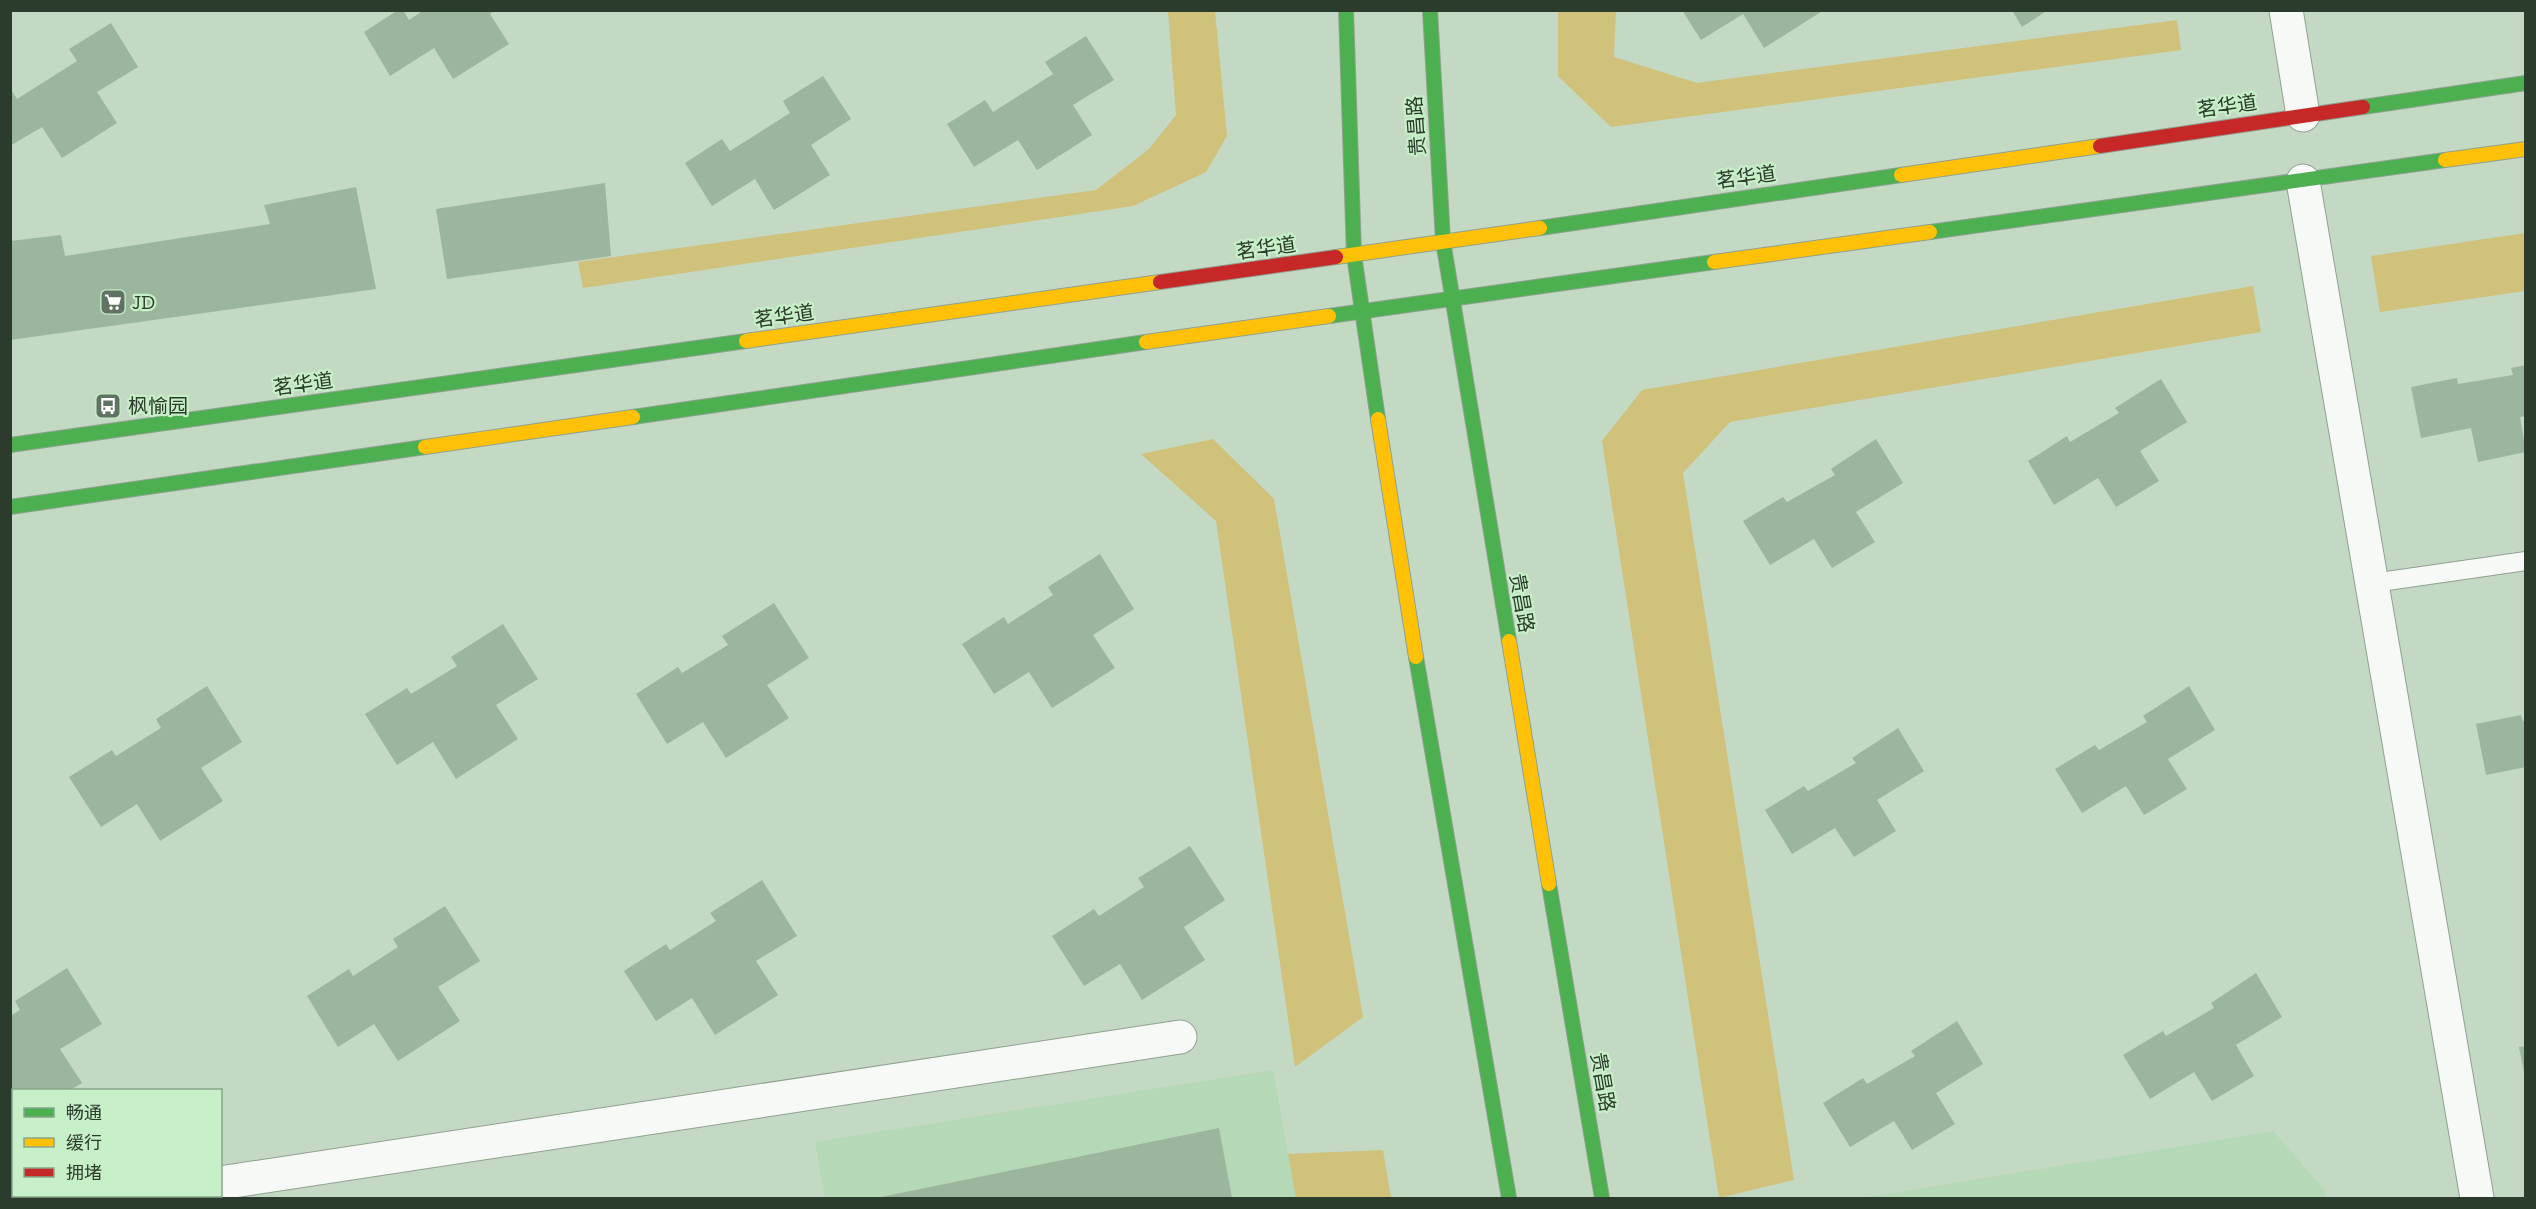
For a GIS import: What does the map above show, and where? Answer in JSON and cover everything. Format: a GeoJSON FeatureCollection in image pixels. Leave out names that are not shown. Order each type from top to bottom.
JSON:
{"type":"FeatureCollection","features":[{"type":"Feature","properties":{"kind":"street"},"geometry":{"type":"LineString","coordinates":[[1346,10],[1354,255],[1392,514],[1509,1198]]}},
{"type":"Feature","properties":{"kind":"street","name":"贵昌路"},"geometry":{"type":"LineString","coordinates":[[1430,10],[1443,241],[1451,299],[1602,1198]]}},
{"type":"Feature","properties":{"kind":"street"},"geometry":{"type":"LineString","coordinates":[[2286,10],[2303,115]]}},
{"type":"Feature","properties":{"kind":"street","name":"茗华道"},"geometry":{"type":"LineString","coordinates":[[10,445],[1354,255],[2526,83]]}},
{"type":"Feature","properties":{"kind":"street"},"geometry":{"type":"LineString","coordinates":[[10,507],[1362,311],[2526,149]]}},
{"type":"Feature","properties":{"kind":"street"},"geometry":{"type":"LineString","coordinates":[[2303,181],[2477,1198]]}},
{"type":"Feature","properties":{"kind":"street"},"geometry":{"type":"LineString","coordinates":[[222,1183],[1180,1037]]}},
{"type":"Feature","properties":{"kind":"lane"},"geometry":{"type":"LineString","coordinates":[[2373,583],[2526,561]]}},
{"type":"Feature","properties":{"kind":"shaded area"},"geometry":{"type":"Polygon","coordinates":[[[1168,11],[1215,11],[1227,136],[1206,172],[1133,206],[583,288],[578,262],[1096,190],[1149,149],[1176,115],[1168,11]]]}},
{"type":"Feature","properties":{"kind":"shaded area"},"geometry":{"type":"Polygon","coordinates":[[[1558,11],[1616,11],[1614,57],[1697,83],[2177,20],[2181,50],[1611,127],[1558,76],[1558,11]]]}},
{"type":"Feature","properties":{"kind":"shaded area"},"geometry":{"type":"Polygon","coordinates":[[[2525,233],[2525,291],[2380,312],[2371,256],[2525,233]]]}},
{"type":"Feature","properties":{"kind":"shaded area"},"geometry":{"type":"Polygon","coordinates":[[[2253,286],[2261,332],[1730,422],[1683,473],[1794,1180],[1719,1198],[1602,441],[1642,390],[2253,286]]]}},
{"type":"Feature","properties":{"kind":"shaded area"},"geometry":{"type":"Polygon","coordinates":[[[1213,439],[1274,499],[1363,1017],[1295,1067],[1216,521],[1141,454],[1213,439]]]}},
{"type":"Feature","properties":{"kind":"shaded area"},"geometry":{"type":"Polygon","coordinates":[[[1273,1070],[1296,1198],[825,1198],[815,1142],[1273,1070]]]}},
{"type":"Feature","properties":{"kind":"shaded area"},"geometry":{"type":"Polygon","coordinates":[[[2273,1131],[2324,1189],[2325,1198],[1863,1198],[2273,1131]]]}},
{"type":"Feature","properties":{"kind":"shaded area"},"geometry":{"type":"Polygon","coordinates":[[[1383,1150],[1391,1198],[1296,1198],[1288,1154],[1383,1150]]]}},
{"type":"Feature","properties":{"kind":"building"},"geometry":{"type":"Polygon","coordinates":[[[398,10],[403,10],[409,20],[424,10],[495,10],[490,14],[509,44],[453,79],[434,48],[390,76],[364,32],[398,10]]]}},
{"type":"Feature","properties":{"kind":"building"},"geometry":{"type":"Polygon","coordinates":[[[1682,10],[1824,10],[1764,48],[1743,14],[1701,40],[1682,10]]]}},
{"type":"Feature","properties":{"kind":"building"},"geometry":{"type":"Polygon","coordinates":[[[2012,10],[2048,10],[2022,27],[2012,10]]]}},
{"type":"Feature","properties":{"kind":"building"},"geometry":{"type":"Polygon","coordinates":[[[111,23],[138,67],[97,92],[117,123],[62,158],[42,127],[10,146],[10,88],[17,99],[77,61],[69,49],[111,23]]]}},
{"type":"Feature","properties":{"kind":"building"},"geometry":{"type":"Polygon","coordinates":[[[1086,36],[1114,80],[1073,105],[1092,135],[1037,170],[1018,140],[974,167],[947,124],[985,100],[993,112],[1053,74],[1045,62],[1086,36]]]}},
{"type":"Feature","properties":{"kind":"building"},"geometry":{"type":"Polygon","coordinates":[[[823,76],[851,119],[811,145],[830,175],[774,210],[755,179],[712,206],[685,163],[722,139],[730,151],[790,113],[783,101],[823,76]]]}},
{"type":"Feature","properties":{"kind":"building"},"geometry":{"type":"Polygon","coordinates":[[[605,183],[611,256],[447,279],[436,209],[605,183]]]}},
{"type":"Feature","properties":{"kind":"building"},"geometry":{"type":"Polygon","coordinates":[[[356,187],[376,289],[10,340],[10,241],[61,235],[65,256],[270,224],[264,205],[356,187]]]}},
{"type":"Feature","properties":{"kind":"building"},"geometry":{"type":"Polygon","coordinates":[[[2526,365],[2526,416],[2520,417],[2526,452],[2478,462],[2471,428],[2421,438],[2411,387],[2457,378],[2458,384],[2513,375],[2511,368],[2526,365]]]}},
{"type":"Feature","properties":{"kind":"building"},"geometry":{"type":"Polygon","coordinates":[[[2161,379],[2187,422],[2140,451],[2159,481],[2116,507],[2098,478],[2054,505],[2028,461],[2067,436],[2070,442],[2119,413],[2115,408],[2161,379]]]}},
{"type":"Feature","properties":{"kind":"building"},"geometry":{"type":"Polygon","coordinates":[[[1876,439],[1903,483],[1856,512],[1875,542],[1832,568],[1814,539],[1770,565],[1743,521],[1783,497],[1787,502],[1835,475],[1831,469],[1876,439]]]}},
{"type":"Feature","properties":{"kind":"building"},"geometry":{"type":"Polygon","coordinates":[[[1100,554],[1134,609],[1093,635],[1115,668],[1052,708],[1029,672],[994,694],[962,644],[1004,617],[1008,624],[1053,595],[1048,587],[1100,554]]]}},
{"type":"Feature","properties":{"kind":"building"},"geometry":{"type":"Polygon","coordinates":[[[774,603],[809,658],[767,685],[789,718],[726,758],[703,722],[667,744],[636,694],[678,667],[682,673],[728,645],[722,636],[774,603]]]}},
{"type":"Feature","properties":{"kind":"building"},"geometry":{"type":"Polygon","coordinates":[[[503,624],[538,679],[496,705],[518,739],[456,779],[433,742],[397,765],[365,714],[407,688],[411,694],[457,666],[451,657],[503,624]]]}},
{"type":"Feature","properties":{"kind":"building"},"geometry":{"type":"Polygon","coordinates":[[[207,686],[242,742],[201,768],[223,801],[160,841],[137,804],[101,827],[69,777],[112,750],[116,756],[161,728],[156,719],[207,686]]]}},
{"type":"Feature","properties":{"kind":"building"},"geometry":{"type":"Polygon","coordinates":[[[2189,686],[2215,730],[2168,759],[2187,789],[2144,815],[2126,786],[2082,813],[2055,769],[2095,745],[2099,750],[2147,722],[2143,716],[2189,686]]]}},
{"type":"Feature","properties":{"kind":"building"},"geometry":{"type":"Polygon","coordinates":[[[2521,715],[2523,721],[2526,721],[2526,767],[2486,775],[2476,724],[2521,715]]]}},
{"type":"Feature","properties":{"kind":"building"},"geometry":{"type":"Polygon","coordinates":[[[1898,728],[1924,771],[1877,800],[1896,831],[1854,857],[1835,828],[1792,854],[1765,810],[1804,786],[1808,791],[1856,763],[1852,758],[1898,728]]]}},
{"type":"Feature","properties":{"kind":"building"},"geometry":{"type":"Polygon","coordinates":[[[1190,846],[1225,900],[1184,927],[1205,960],[1142,1000],[1120,964],[1084,986],[1052,936],[1094,909],[1099,916],[1144,887],[1138,878],[1190,846]]]}},
{"type":"Feature","properties":{"kind":"building"},"geometry":{"type":"Polygon","coordinates":[[[762,880],[797,936],[756,961],[778,995],[715,1035],[692,998],[656,1021],[624,971],[666,944],[670,950],[716,921],[710,913],[762,880]]]}},
{"type":"Feature","properties":{"kind":"building"},"geometry":{"type":"Polygon","coordinates":[[[445,906],[480,961],[438,987],[460,1021],[398,1061],[374,1024],[338,1047],[307,996],[349,969],[353,976],[398,947],[393,939],[445,906]]]}},
{"type":"Feature","properties":{"kind":"building"},"geometry":{"type":"Polygon","coordinates":[[[67,968],[102,1024],[60,1049],[82,1083],[72,1089],[12,1089],[12,1112],[10,1109],[10,1016],[20,1010],[15,1001],[67,968]]]}},
{"type":"Feature","properties":{"kind":"building"},"geometry":{"type":"Polygon","coordinates":[[[2256,973],[2282,1017],[2236,1045],[2254,1076],[2212,1101],[2194,1072],[2150,1099],[2123,1055],[2163,1031],[2166,1036],[2214,1008],[2211,1003],[2256,973]]]}},
{"type":"Feature","properties":{"kind":"building"},"geometry":{"type":"Polygon","coordinates":[[[1957,1021],[1983,1064],[1936,1093],[1955,1124],[1912,1150],[1894,1121],[1850,1147],[1823,1103],[1863,1078],[1867,1084],[1915,1056],[1911,1051],[1957,1021]]]}},
{"type":"Feature","properties":{"kind":"building"},"geometry":{"type":"Polygon","coordinates":[[[2526,1046],[2526,1072],[2524,1072],[2519,1047],[2526,1046]]]}},
{"type":"Feature","properties":{"kind":"building"},"geometry":{"type":"Polygon","coordinates":[[[1219,1128],[1232,1198],[881,1198],[881,1197],[1219,1128]]]}},
{"type":"Feature","properties":{"kind":"traffic: fast"},"geometry":{"type":"LineString","coordinates":[[1346,10],[1354,255],[1378,419]]}},
{"type":"Feature","properties":{"kind":"traffic: fast"},"geometry":{"type":"LineString","coordinates":[[1430,10],[1443,241],[1509,641]]}},
{"type":"Feature","properties":{"kind":"traffic: fast"},"geometry":{"type":"LineString","coordinates":[[2363,107],[2526,83]]}},
{"type":"Feature","properties":{"kind":"traffic: fast"},"geometry":{"type":"LineString","coordinates":[[1930,232],[2445,160]]}},
{"type":"Feature","properties":{"kind":"traffic: fast"},"geometry":{"type":"LineString","coordinates":[[1540,228],[1901,175]]}},
{"type":"Feature","properties":{"kind":"traffic: fast"},"geometry":{"type":"LineString","coordinates":[[1329,316],[1714,262]]}},
{"type":"Feature","properties":{"kind":"traffic: fast"},"geometry":{"type":"LineString","coordinates":[[10,445],[746,341]]}},
{"type":"Feature","properties":{"kind":"traffic: fast"},"geometry":{"type":"LineString","coordinates":[[633,417],[1146,342]]}},
{"type":"Feature","properties":{"kind":"traffic: fast"},"geometry":{"type":"LineString","coordinates":[[10,507],[425,447]]}},
{"type":"Feature","properties":{"kind":"traffic: fast"},"geometry":{"type":"LineString","coordinates":[[1416,657],[1509,1198]]}},
{"type":"Feature","properties":{"kind":"traffic: fast"},"geometry":{"type":"LineString","coordinates":[[1549,884],[1602,1198]]}},
{"type":"Feature","properties":{"kind":"traffic: slow"},"geometry":{"type":"LineString","coordinates":[[1901,175],[2100,146]]}},
{"type":"Feature","properties":{"kind":"traffic: slow"},"geometry":{"type":"LineString","coordinates":[[2445,160],[2526,149]]}},
{"type":"Feature","properties":{"kind":"traffic: slow"},"geometry":{"type":"LineString","coordinates":[[1336,257],[1540,228]]}},
{"type":"Feature","properties":{"kind":"traffic: slow"},"geometry":{"type":"LineString","coordinates":[[1714,262],[1930,232]]}},
{"type":"Feature","properties":{"kind":"traffic: slow"},"geometry":{"type":"LineString","coordinates":[[746,341],[1160,282]]}},
{"type":"Feature","properties":{"kind":"traffic: slow"},"geometry":{"type":"LineString","coordinates":[[1146,342],[1329,316]]}},
{"type":"Feature","properties":{"kind":"traffic: slow"},"geometry":{"type":"LineString","coordinates":[[425,447],[633,417]]}},
{"type":"Feature","properties":{"kind":"traffic: slow"},"geometry":{"type":"LineString","coordinates":[[1378,419],[1416,657]]}},
{"type":"Feature","properties":{"kind":"traffic: slow"},"geometry":{"type":"LineString","coordinates":[[1509,641],[1549,884]]}},
{"type":"Feature","properties":{"kind":"traffic: jam"},"geometry":{"type":"LineString","coordinates":[[2100,146],[2363,107]]}},
{"type":"Feature","properties":{"kind":"traffic: jam"},"geometry":{"type":"LineString","coordinates":[[1160,282],[1336,257]]}},
{"type":"Feature","properties":{"kind":"place","name":"JD"},"geometry":{"type":"Point","coordinates":[113,302]}},
{"type":"Feature","properties":{"kind":"place","name":"枫愉园"},"geometry":{"type":"Point","coordinates":[108,406]}}]}
